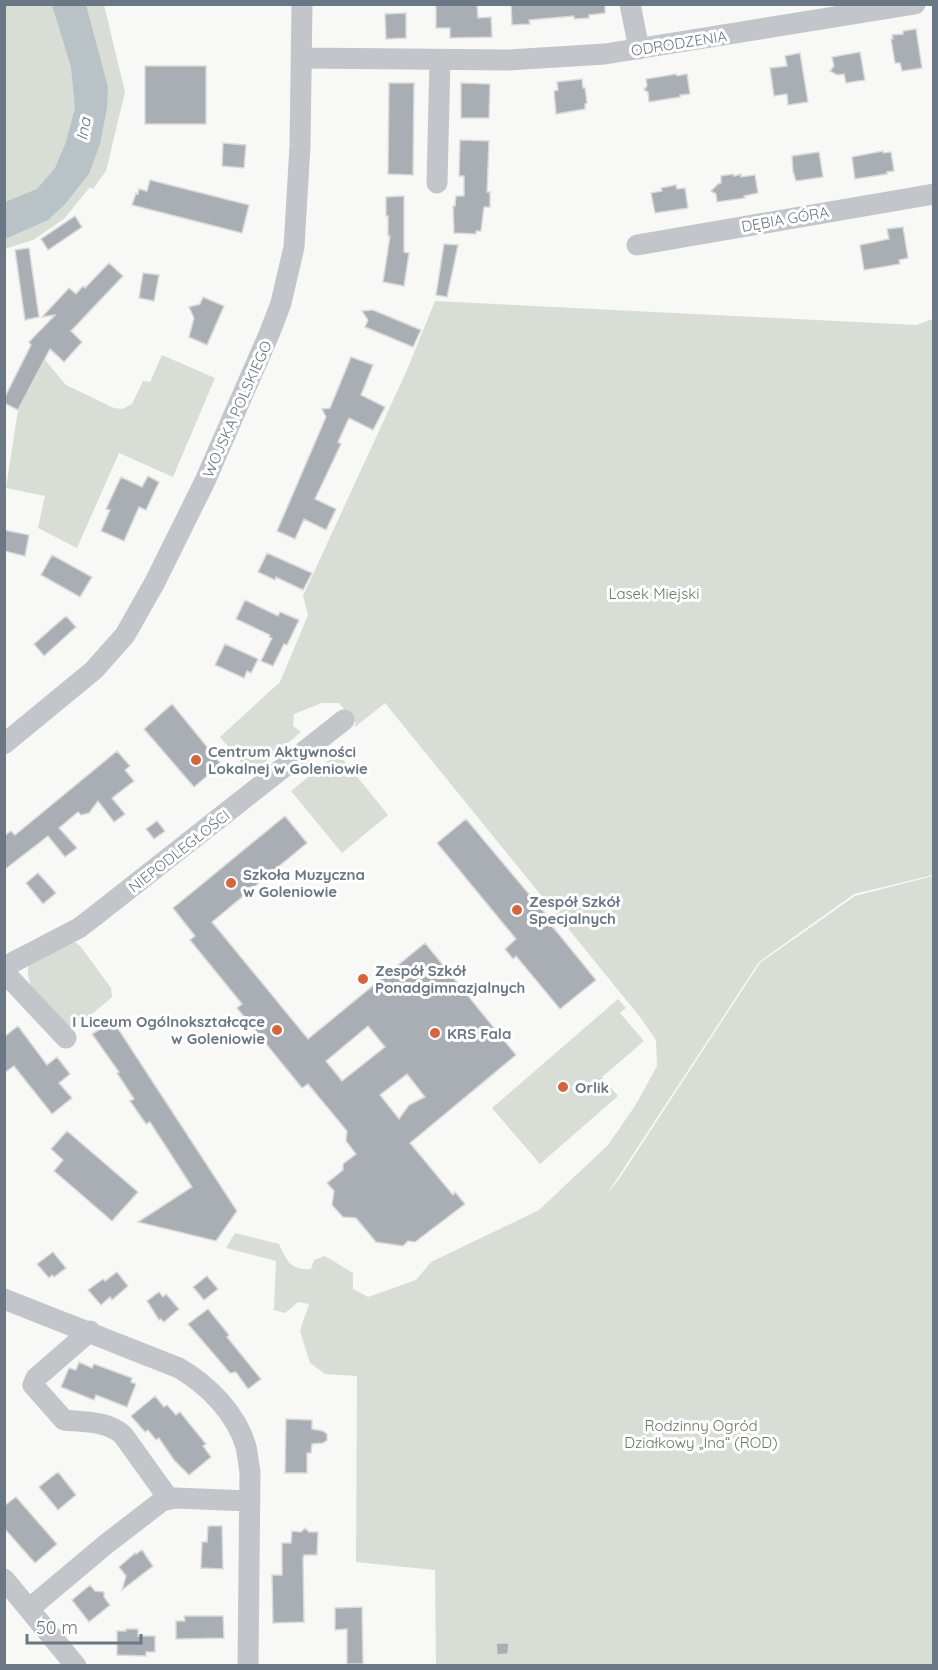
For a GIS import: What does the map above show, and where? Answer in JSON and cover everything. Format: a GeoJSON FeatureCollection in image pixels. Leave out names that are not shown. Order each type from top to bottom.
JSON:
{"type":"FeatureCollection","features":[{"type":"Feature","properties":{"kind":"street","name":"WOJSKA POLSKIEGO"},"geometry":{"type":"LineString","coordinates":[[4,744],[94,670],[125,635],[155,582],[246,391],[281,303],[294,247],[300,146],[302,4]]}},
{"type":"Feature","properties":{"kind":"street"},"geometry":{"type":"LineString","coordinates":[[630,4],[639,49]]}},
{"type":"Feature","properties":{"kind":"street","name":"ODRODZENIA"},"geometry":{"type":"LineString","coordinates":[[302,58],[508,60],[605,54],[915,4]]}},
{"type":"Feature","properties":{"kind":"street"},"geometry":{"type":"LineString","coordinates":[[437,183],[440,60]]}},
{"type":"Feature","properties":{"kind":"street","name":"DĘBIA GÓRA"},"geometry":{"type":"LineString","coordinates":[[637,244],[933,194]]}},
{"type":"Feature","properties":{"kind":"street","name":"NIEPODLEGŁOŚCI"},"geometry":{"type":"LineString","coordinates":[[4,967],[79,928],[344,720]]}},
{"type":"Feature","properties":{"kind":"street"},"geometry":{"type":"LineString","coordinates":[[4,972],[66,1038]]}},
{"type":"Feature","properties":{"kind":"street"},"geometry":{"type":"LineString","coordinates":[[4,1299],[179,1368],[198,1380],[219,1401],[235,1424],[246,1446],[250,1471],[248,1665]]}},
{"type":"Feature","properties":{"kind":"street"},"geometry":{"type":"LineString","coordinates":[[90,1331],[36,1378],[33,1385],[64,1420],[102,1425],[117,1430],[169,1498]]}},
{"type":"Feature","properties":{"kind":"street"},"geometry":{"type":"LineString","coordinates":[[30,1608],[155,1504],[169,1498],[250,1502]]}},
{"type":"Feature","properties":{"kind":"street"},"geometry":{"type":"LineString","coordinates":[[4,1579],[76,1665]]}},
{"type":"Feature","properties":{"kind":"green space"},"geometry":{"type":"Polygon","coordinates":[[[4,5],[104,5],[125,92],[106,171],[93,189],[90,187],[64,219],[33,240],[5,249],[4,5]]]}},
{"type":"Feature","properties":{"kind":"green space"},"geometry":{"type":"Polygon","coordinates":[[[435,301],[916,325],[933,319],[933,875],[854,894],[759,962],[605,1197],[760,963],[855,896],[933,876],[933,1665],[436,1665],[435,1570],[356,1562],[357,1376],[325,1374],[310,1363],[300,1331],[309,1304],[298,1302],[285,1313],[274,1310],[276,1261],[226,1248],[235,1233],[279,1244],[290,1263],[299,1268],[311,1269],[314,1260],[325,1256],[353,1273],[353,1289],[368,1297],[416,1280],[431,1262],[539,1210],[608,1145],[635,1106],[657,1066],[656,1040],[640,1017],[385,703],[355,727],[356,724],[339,703],[322,703],[294,714],[293,726],[301,732],[251,774],[220,737],[280,682],[308,615],[303,596],[407,370],[435,301]]]}},
{"type":"Feature","properties":{"kind":"green space"},"geometry":{"type":"Polygon","coordinates":[[[162,355],[215,378],[173,477],[119,453],[77,548],[38,528],[45,496],[6,488],[18,410],[45,360],[66,385],[114,408],[122,409],[132,404],[143,381],[150,382],[162,355]]]}},
{"type":"Feature","properties":{"kind":"green space"},"geometry":{"type":"Polygon","coordinates":[[[338,753],[388,815],[342,853],[291,791],[338,753]]]}},
{"type":"Feature","properties":{"kind":"green space"},"geometry":{"type":"Polygon","coordinates":[[[66,942],[75,942],[81,947],[111,988],[112,997],[69,1034],[37,997],[28,975],[29,965],[36,956],[66,942]]]}},
{"type":"Feature","properties":{"kind":"green space","name":"Orlik"},"geometry":{"type":"Polygon","coordinates":[[[618,999],[626,1008],[620,1013],[644,1041],[602,1077],[618,1096],[540,1164],[492,1108],[618,999]]]}},
{"type":"Feature","properties":{"kind":"water","name":"Ina"},"geometry":{"type":"Polygon","coordinates":[[[52,5],[86,5],[108,87],[107,108],[100,144],[89,174],[65,204],[48,220],[5,239],[5,202],[37,189],[55,168],[66,142],[75,108],[71,67],[52,5]]]}},
{"type":"Feature","properties":{"kind":"building"},"geometry":{"type":"Polygon","coordinates":[[[436,4],[477,4],[478,18],[491,17],[492,37],[450,38],[450,28],[436,28],[436,4]]]}},
{"type":"Feature","properties":{"kind":"building"},"geometry":{"type":"Polygon","coordinates":[[[511,4],[605,4],[605,13],[589,15],[589,18],[574,19],[574,16],[529,20],[530,24],[512,25],[511,4]]]}},
{"type":"Feature","properties":{"kind":"building"},"geometry":{"type":"Polygon","coordinates":[[[406,13],[406,38],[386,39],[385,14],[406,13]]]}},
{"type":"Feature","properties":{"kind":"building"},"geometry":{"type":"Polygon","coordinates":[[[916,29],[922,68],[902,71],[900,63],[895,63],[892,35],[916,29]]]}},
{"type":"Feature","properties":{"kind":"building"},"geometry":{"type":"Polygon","coordinates":[[[860,52],[865,80],[846,83],[844,74],[837,75],[830,71],[834,66],[832,57],[860,52]]]}},
{"type":"Feature","properties":{"kind":"building"},"geometry":{"type":"Polygon","coordinates":[[[800,53],[808,102],[788,105],[787,94],[774,96],[770,68],[787,66],[785,56],[800,53]]]}},
{"type":"Feature","properties":{"kind":"building"},"geometry":{"type":"Polygon","coordinates":[[[145,66],[206,66],[206,124],[145,124],[145,66]]]}},
{"type":"Feature","properties":{"kind":"building"},"geometry":{"type":"Polygon","coordinates":[[[676,74],[677,76],[687,74],[690,94],[649,102],[648,92],[644,90],[647,86],[646,79],[676,74]]]}},
{"type":"Feature","properties":{"kind":"building"},"geometry":{"type":"Polygon","coordinates":[[[582,79],[587,103],[585,109],[556,114],[554,91],[558,90],[557,82],[582,79]]]}},
{"type":"Feature","properties":{"kind":"building"},"geometry":{"type":"Polygon","coordinates":[[[389,83],[414,83],[413,175],[388,174],[389,83]]]}},
{"type":"Feature","properties":{"kind":"building"},"geometry":{"type":"Polygon","coordinates":[[[461,83],[490,84],[489,118],[461,118],[461,83]]]}},
{"type":"Feature","properties":{"kind":"building"},"geometry":{"type":"Polygon","coordinates":[[[460,140],[489,141],[487,192],[490,192],[490,207],[484,207],[481,231],[476,231],[476,234],[454,233],[453,206],[455,206],[456,196],[464,196],[464,176],[459,176],[460,140]]]}},
{"type":"Feature","properties":{"kind":"building"},"geometry":{"type":"Polygon","coordinates":[[[223,143],[246,145],[244,168],[222,166],[223,143]]]}},
{"type":"Feature","properties":{"kind":"building"},"geometry":{"type":"Polygon","coordinates":[[[883,151],[883,153],[891,152],[894,171],[855,179],[852,157],[883,151]]]}},
{"type":"Feature","properties":{"kind":"building"},"geometry":{"type":"Polygon","coordinates":[[[819,152],[823,177],[796,181],[792,156],[819,152]]]}},
{"type":"Feature","properties":{"kind":"building"},"geometry":{"type":"Polygon","coordinates":[[[733,174],[734,176],[741,174],[741,177],[755,175],[758,193],[744,196],[745,198],[717,202],[716,194],[711,191],[721,183],[721,176],[733,174]]]}},
{"type":"Feature","properties":{"kind":"building"},"geometry":{"type":"Polygon","coordinates":[[[150,180],[249,205],[242,233],[132,205],[139,189],[147,191],[150,180]]]}},
{"type":"Feature","properties":{"kind":"building"},"geometry":{"type":"Polygon","coordinates":[[[676,185],[677,189],[685,188],[688,208],[655,213],[651,193],[676,185]]]}},
{"type":"Feature","properties":{"kind":"building"},"geometry":{"type":"Polygon","coordinates":[[[404,196],[404,252],[409,253],[404,286],[383,282],[390,236],[388,236],[386,197],[404,196]]]}},
{"type":"Feature","properties":{"kind":"building"},"geometry":{"type":"Polygon","coordinates":[[[75,216],[82,227],[48,250],[41,239],[75,216]]]}},
{"type":"Feature","properties":{"kind":"building"},"geometry":{"type":"Polygon","coordinates":[[[903,227],[908,258],[899,260],[900,264],[864,270],[860,245],[889,239],[887,229],[903,227]]]}},
{"type":"Feature","properties":{"kind":"building"},"geometry":{"type":"Polygon","coordinates":[[[444,244],[458,245],[447,297],[436,295],[444,244]]]}},
{"type":"Feature","properties":{"kind":"building"},"geometry":{"type":"Polygon","coordinates":[[[29,248],[39,317],[25,320],[15,250],[29,248]]]}},
{"type":"Feature","properties":{"kind":"building"},"geometry":{"type":"Polygon","coordinates":[[[109,263],[123,276],[71,331],[82,342],[64,362],[50,349],[18,410],[4,403],[31,345],[29,342],[55,315],[42,317],[69,288],[76,294],[109,263]]]}},
{"type":"Feature","properties":{"kind":"building"},"geometry":{"type":"Polygon","coordinates":[[[143,273],[159,275],[154,301],[139,298],[143,273]]]}},
{"type":"Feature","properties":{"kind":"building"},"geometry":{"type":"Polygon","coordinates":[[[203,297],[224,306],[207,345],[189,337],[194,318],[189,307],[200,304],[203,297]]]}},
{"type":"Feature","properties":{"kind":"building"},"geometry":{"type":"Polygon","coordinates":[[[373,310],[421,330],[413,347],[365,327],[368,320],[362,311],[373,310]]]}},
{"type":"Feature","properties":{"kind":"building"},"geometry":{"type":"Polygon","coordinates":[[[351,357],[373,365],[361,395],[385,407],[373,430],[349,418],[338,442],[341,444],[315,499],[336,509],[326,530],[304,519],[295,539],[277,531],[326,417],[322,409],[330,408],[351,357]]]}},
{"type":"Feature","properties":{"kind":"building"},"geometry":{"type":"Polygon","coordinates":[[[148,476],[159,482],[146,510],[139,507],[124,541],[101,531],[110,510],[106,509],[121,477],[142,487],[148,476]]]}},
{"type":"Feature","properties":{"kind":"building"},"geometry":{"type":"Polygon","coordinates":[[[4,530],[29,535],[25,556],[4,551],[4,530]]]}},
{"type":"Feature","properties":{"kind":"building"},"geometry":{"type":"Polygon","coordinates":[[[267,553],[312,573],[303,590],[276,577],[275,580],[258,572],[267,553]]]}},
{"type":"Feature","properties":{"kind":"building"},"geometry":{"type":"Polygon","coordinates":[[[52,555],[92,577],[80,597],[41,575],[52,555]]]}},
{"type":"Feature","properties":{"kind":"building"},"geometry":{"type":"Polygon","coordinates":[[[245,600],[278,616],[280,612],[299,620],[287,645],[284,644],[273,666],[261,661],[272,638],[269,637],[270,635],[236,619],[245,600]]]}},
{"type":"Feature","properties":{"kind":"building"},"geometry":{"type":"Polygon","coordinates":[[[66,616],[76,627],[44,656],[34,644],[66,616]]]}},
{"type":"Feature","properties":{"kind":"building"},"geometry":{"type":"Polygon","coordinates":[[[225,644],[258,659],[251,673],[247,671],[244,678],[215,665],[225,644]]]}},
{"type":"Feature","properties":{"kind":"building"},"geometry":{"type":"Polygon","coordinates":[[[172,704],[221,764],[194,787],[144,729],[172,704]]]}},
{"type":"Feature","properties":{"kind":"building"},"geometry":{"type":"Polygon","coordinates":[[[117,751],[130,766],[125,770],[134,781],[112,798],[125,814],[114,822],[98,801],[89,813],[81,815],[78,812],[59,828],[77,848],[65,857],[48,836],[4,870],[4,836],[11,831],[15,835],[117,751]]]}},
{"type":"Feature","properties":{"kind":"building"},"geometry":{"type":"Polygon","coordinates":[[[285,816],[307,843],[212,922],[308,1039],[425,943],[516,1055],[410,1143],[453,1195],[455,1192],[465,1204],[415,1242],[408,1241],[403,1246],[376,1242],[356,1218],[343,1217],[332,1205],[334,1191],[327,1183],[343,1170],[343,1164],[356,1154],[346,1141],[347,1131],[308,1084],[302,1088],[237,1008],[242,1004],[190,940],[195,936],[173,908],[285,816]],[[368,1026],[326,1061],[342,1081],[385,1047],[368,1026]],[[407,1074],[380,1095],[399,1119],[409,1105],[425,1097],[407,1074]]]}},
{"type":"Feature","properties":{"kind":"building","name":"Zespół Szkół Specjalnych"},"geometry":{"type":"Polygon","coordinates":[[[466,819],[554,924],[552,926],[596,980],[560,1009],[516,956],[513,959],[505,949],[516,939],[437,843],[466,819]]]}},
{"type":"Feature","properties":{"kind":"building"},"geometry":{"type":"Polygon","coordinates":[[[157,821],[165,831],[154,839],[146,829],[157,821]]]}},
{"type":"Feature","properties":{"kind":"building"},"geometry":{"type":"Polygon","coordinates":[[[38,873],[56,893],[43,904],[26,883],[38,873]]]}},
{"type":"Feature","properties":{"kind":"building"},"geometry":{"type":"Polygon","coordinates":[[[113,1021],[237,1211],[216,1241],[138,1222],[192,1187],[150,1122],[146,1124],[130,1101],[134,1099],[117,1073],[119,1072],[92,1034],[113,1021]]]}},
{"type":"Feature","properties":{"kind":"building"},"geometry":{"type":"Polygon","coordinates":[[[18,1026],[47,1065],[57,1057],[70,1074],[59,1083],[72,1098],[52,1114],[14,1066],[4,1073],[4,1037],[18,1026]]]}},
{"type":"Feature","properties":{"kind":"building"},"geometry":{"type":"Polygon","coordinates":[[[67,1131],[138,1192],[112,1221],[54,1171],[63,1160],[51,1149],[67,1131]]]}},
{"type":"Feature","properties":{"kind":"building"},"geometry":{"type":"Polygon","coordinates":[[[53,1252],[66,1268],[49,1278],[37,1264],[53,1252]]]}},
{"type":"Feature","properties":{"kind":"building"},"geometry":{"type":"Polygon","coordinates":[[[117,1272],[128,1286],[112,1300],[110,1297],[101,1305],[88,1290],[117,1272]]]}},
{"type":"Feature","properties":{"kind":"building"},"geometry":{"type":"Polygon","coordinates":[[[207,1276],[218,1289],[204,1300],[193,1287],[207,1276]]]}},
{"type":"Feature","properties":{"kind":"building"},"geometry":{"type":"Polygon","coordinates":[[[159,1292],[163,1297],[166,1294],[179,1309],[164,1322],[159,1320],[147,1301],[159,1292]]]}},
{"type":"Feature","properties":{"kind":"building"},"geometry":{"type":"Polygon","coordinates":[[[208,1309],[261,1379],[248,1389],[236,1372],[230,1373],[188,1324],[208,1309]]]}},
{"type":"Feature","properties":{"kind":"building"},"geometry":{"type":"Polygon","coordinates":[[[79,1362],[92,1368],[94,1364],[132,1378],[131,1382],[136,1384],[127,1407],[96,1395],[94,1400],[61,1387],[69,1368],[76,1370],[79,1362]]]}},
{"type":"Feature","properties":{"kind":"building"},"geometry":{"type":"Polygon","coordinates":[[[155,1396],[164,1407],[167,1405],[176,1415],[180,1412],[206,1444],[203,1446],[211,1457],[189,1475],[174,1460],[159,1438],[156,1440],[148,1430],[145,1432],[131,1416],[155,1396]]]}},
{"type":"Feature","properties":{"kind":"building"},"geometry":{"type":"Polygon","coordinates":[[[286,1419],[312,1420],[312,1429],[327,1434],[327,1440],[323,1443],[312,1444],[311,1453],[307,1453],[307,1473],[285,1473],[286,1419]]]}},
{"type":"Feature","properties":{"kind":"building"},"geometry":{"type":"Polygon","coordinates":[[[58,1472],[76,1495],[58,1510],[39,1487],[58,1472]]]}},
{"type":"Feature","properties":{"kind":"building"},"geometry":{"type":"Polygon","coordinates":[[[16,1497],[57,1544],[35,1563],[4,1528],[4,1506],[16,1497]]]}},
{"type":"Feature","properties":{"kind":"building"},"geometry":{"type":"Polygon","coordinates":[[[208,1526],[222,1526],[223,1569],[201,1568],[202,1542],[207,1542],[208,1526]]]}},
{"type":"Feature","properties":{"kind":"building"},"geometry":{"type":"Polygon","coordinates":[[[305,1528],[309,1532],[318,1532],[317,1555],[304,1555],[303,1558],[304,1622],[273,1623],[272,1575],[282,1575],[282,1543],[291,1543],[292,1531],[301,1532],[305,1528]]]}},
{"type":"Feature","properties":{"kind":"building"},"geometry":{"type":"Polygon","coordinates":[[[142,1550],[153,1566],[122,1590],[126,1576],[119,1567],[142,1550]]]}},
{"type":"Feature","properties":{"kind":"building"},"geometry":{"type":"Polygon","coordinates":[[[90,1585],[95,1591],[104,1592],[104,1597],[110,1605],[89,1622],[72,1600],[90,1585]]]}},
{"type":"Feature","properties":{"kind":"building"},"geometry":{"type":"Polygon","coordinates":[[[362,1607],[363,1664],[347,1664],[347,1629],[335,1630],[335,1608],[362,1607]]]}},
{"type":"Feature","properties":{"kind":"building"},"geometry":{"type":"Polygon","coordinates":[[[184,1616],[223,1616],[224,1638],[176,1639],[176,1621],[185,1621],[184,1616]]]}},
{"type":"Feature","properties":{"kind":"building"},"geometry":{"type":"Polygon","coordinates":[[[126,1629],[138,1629],[138,1636],[155,1636],[155,1652],[146,1652],[146,1656],[117,1655],[117,1631],[126,1631],[126,1629]]]}},
{"type":"Feature","properties":{"kind":"building"},"geometry":{"type":"Polygon","coordinates":[[[496,1643],[509,1643],[508,1654],[497,1655],[496,1643]]]}},
{"type":"Feature","properties":{"kind":"place","name":"Centrum Aktywności Lokalnej w Goleniowie"},"geometry":{"type":"Point","coordinates":[196,760]}},
{"type":"Feature","properties":{"kind":"place","name":"Szkoła Muzyczna w Goleniowie"},"geometry":{"type":"Point","coordinates":[231,883]}},
{"type":"Feature","properties":{"kind":"place","name":"Zespół Szkół Specjalnych"},"geometry":{"type":"Point","coordinates":[517,910]}},
{"type":"Feature","properties":{"kind":"place","name":"Zespół Szkół Ponadgimnazjalnych"},"geometry":{"type":"Point","coordinates":[363,979]}},
{"type":"Feature","properties":{"kind":"place","name":"I Liceum Ogólnokształcące w Goleniowie"},"geometry":{"type":"Point","coordinates":[277,1030]}},
{"type":"Feature","properties":{"kind":"place","name":"KRS Fala"},"geometry":{"type":"Point","coordinates":[435,1033]}},
{"type":"Feature","properties":{"kind":"place","name":"Orlik"},"geometry":{"type":"Point","coordinates":[563,1087]}},
{"type":"Feature","properties":{"kind":"park label","name":"Lasek Miejski"},"geometry":{"type":"Point","coordinates":[654,593]}},
{"type":"Feature","properties":{"kind":"park label","name":"Rodzinny Ogród Działkowy „Ina“ (ROD)"},"geometry":{"type":"Point","coordinates":[701,1434]}}]}
